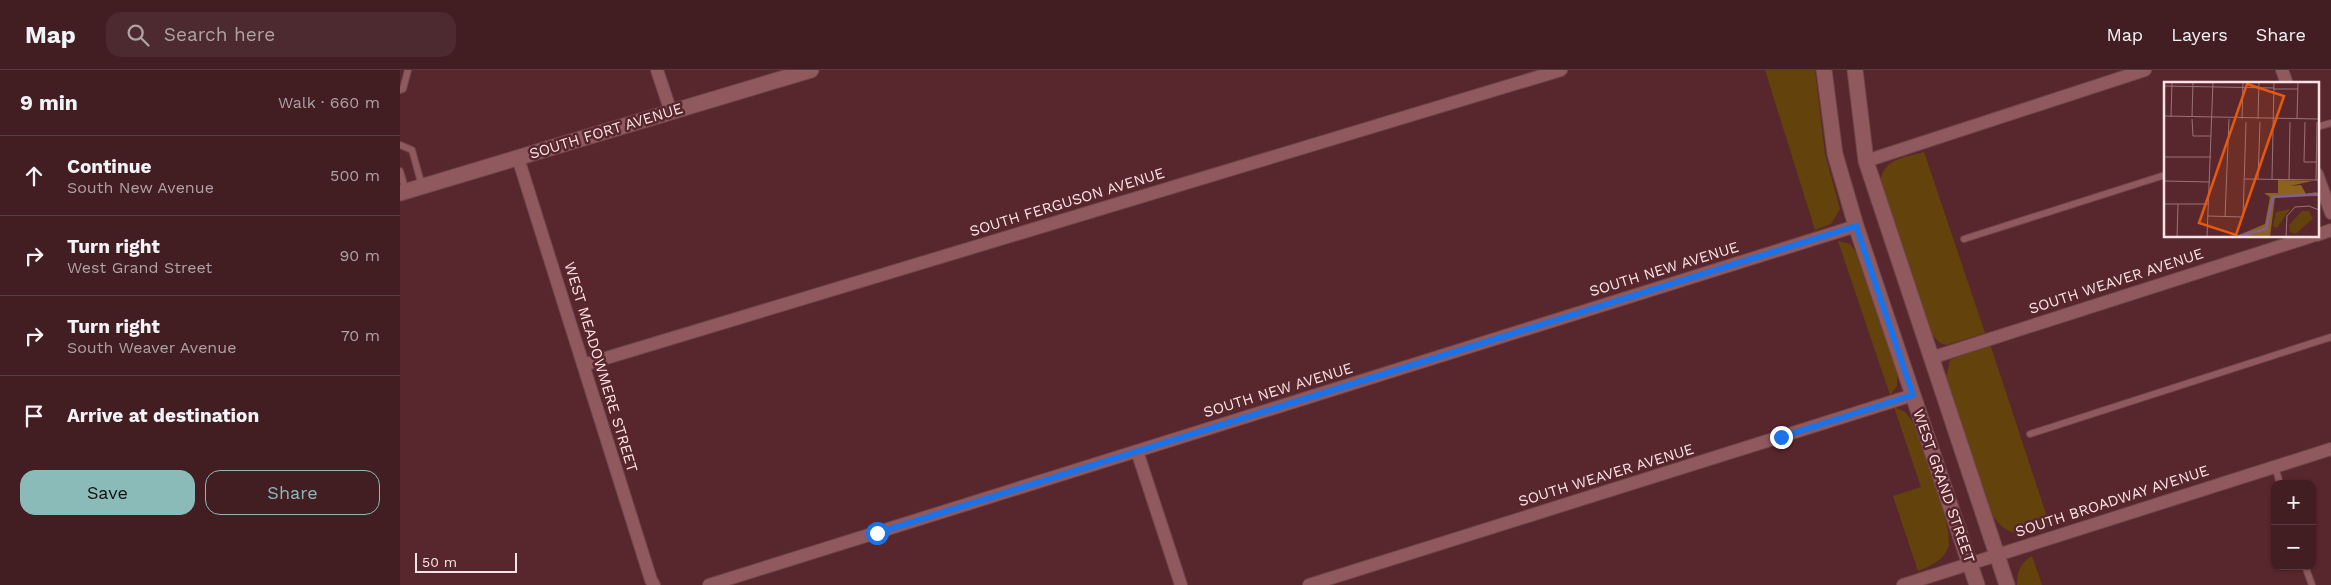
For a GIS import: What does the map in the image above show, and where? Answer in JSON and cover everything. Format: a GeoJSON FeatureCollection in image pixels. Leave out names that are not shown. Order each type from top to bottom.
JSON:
{"type":"FeatureCollection","features":[{"type":"Feature","properties":{"kind":"main road","name":"SOUTH FORT AVENUE"},"geometry":{"type":"LineString","coordinates":[[403,192],[812,70]]}},
{"type":"Feature","properties":{"kind":"main road","name":"WEST GRAND STREET"},"geometry":{"type":"LineString","coordinates":[[1824,70],[1835,154],[1856,226],[1977,585]]}},
{"type":"Feature","properties":{"kind":"main road","name":"WEST GRAND STREET"},"geometry":{"type":"LineString","coordinates":[[1855,70],[1866,161],[2007,585]]}},
{"type":"Feature","properties":{"kind":"street"},"geometry":{"type":"LineString","coordinates":[[656,70],[670,112]]}},
{"type":"Feature","properties":{"kind":"street","name":"SOUTH FERGUSON AVENUE"},"geometry":{"type":"LineString","coordinates":[[584,365],[1561,70]]}},
{"type":"Feature","properties":{"kind":"street"},"geometry":{"type":"LineString","coordinates":[[1866,161],[2145,70]]}},
{"type":"Feature","properties":{"kind":"street","name":"WEST MEADOWMERE STREET"},"geometry":{"type":"LineString","coordinates":[[518,158],[654,585]]}},
{"type":"Feature","properties":{"kind":"street"},"geometry":{"type":"LineString","coordinates":[[2318,177],[2331,213]]}},
{"type":"Feature","properties":{"kind":"street","name":"SOUTH NEW AVENUE"},"geometry":{"type":"LineString","coordinates":[[709,585],[1856,226]]}},
{"type":"Feature","properties":{"kind":"street"},"geometry":{"type":"LineString","coordinates":[[2318,234],[2331,230]]}},
{"type":"Feature","properties":{"kind":"street","name":"SOUTH WEAVER AVENUE"},"geometry":{"type":"LineString","coordinates":[[1931,358],[2306,238]]}},
{"type":"Feature","properties":{"kind":"street","name":"SOUTH WEAVER AVENUE"},"geometry":{"type":"LineString","coordinates":[[1309,585],[1913,395]]}},
{"type":"Feature","properties":{"kind":"street","name":"SOUTH BROADWAY AVENUE"},"geometry":{"type":"LineString","coordinates":[[1903,585],[2331,449]]}},
{"type":"Feature","properties":{"kind":"street"},"geometry":{"type":"LineString","coordinates":[[1137,451],[1181,585]]}},
{"type":"Feature","properties":{"kind":"lane"},"geometry":{"type":"LineString","coordinates":[[400,90],[403,89],[408,70]]}},
{"type":"Feature","properties":{"kind":"lane"},"geometry":{"type":"LineString","coordinates":[[2318,127],[2331,123]]}},
{"type":"Feature","properties":{"kind":"lane"},"geometry":{"type":"LineString","coordinates":[[400,145],[412,150],[422,186]]}},
{"type":"Feature","properties":{"kind":"lane"},"geometry":{"type":"LineString","coordinates":[[400,171],[403,192]]}},
{"type":"Feature","properties":{"kind":"lane"},"geometry":{"type":"LineString","coordinates":[[1964,239],[2164,175]]}},
{"type":"Feature","properties":{"kind":"lane"},"geometry":{"type":"LineString","coordinates":[[2030,434],[2331,337]]}},
{"type":"Feature","properties":{"kind":"lane"},"geometry":{"type":"LineString","coordinates":[[2275,466],[2279,480]]}},
{"type":"Feature","properties":{"kind":"lane"},"geometry":{"type":"LineString","coordinates":[[2306,570],[2312,585]]}},
{"type":"Feature","properties":{"kind":"shaded area"},"geometry":{"type":"Polygon","coordinates":[[[1765,70],[1815,70],[1825,154],[1840,209],[1831,224],[1815,230],[1765,70]]]}},
{"type":"Feature","properties":{"kind":"shaded area"},"geometry":{"type":"Polygon","coordinates":[[[1924,152],[1985,333],[1946,345],[1940,343],[1932,335],[1881,184],[1884,170],[1889,165],[1902,158],[1924,152]]]}},
{"type":"Feature","properties":{"kind":"shaded area"},"geometry":{"type":"Polygon","coordinates":[[[1838,241],[1850,244],[1860,258],[1897,373],[1897,386],[1890,395],[1838,241]]]}},
{"type":"Feature","properties":{"kind":"shaded area"},"geometry":{"type":"Polygon","coordinates":[[[1990,344],[2050,526],[2025,533],[2012,532],[2006,529],[1993,516],[1946,378],[1950,360],[1990,344]]]}},
{"type":"Feature","properties":{"kind":"shaded area"},"geometry":{"type":"Polygon","coordinates":[[[1894,407],[1905,412],[1913,422],[1947,524],[1949,538],[1946,553],[1936,563],[1918,571],[1893,496],[1921,487],[1894,407]]]}},
{"type":"Feature","properties":{"kind":"shaded area"},"geometry":{"type":"Polygon","coordinates":[[[2032,556],[2042,585],[2017,585],[2020,568],[2032,556]]]}},
{"type":"Feature","properties":{"kind":"route"},"geometry":{"type":"LineString","coordinates":[[877,533],[1856,226],[1913,395],[1781,437]]}}]}
